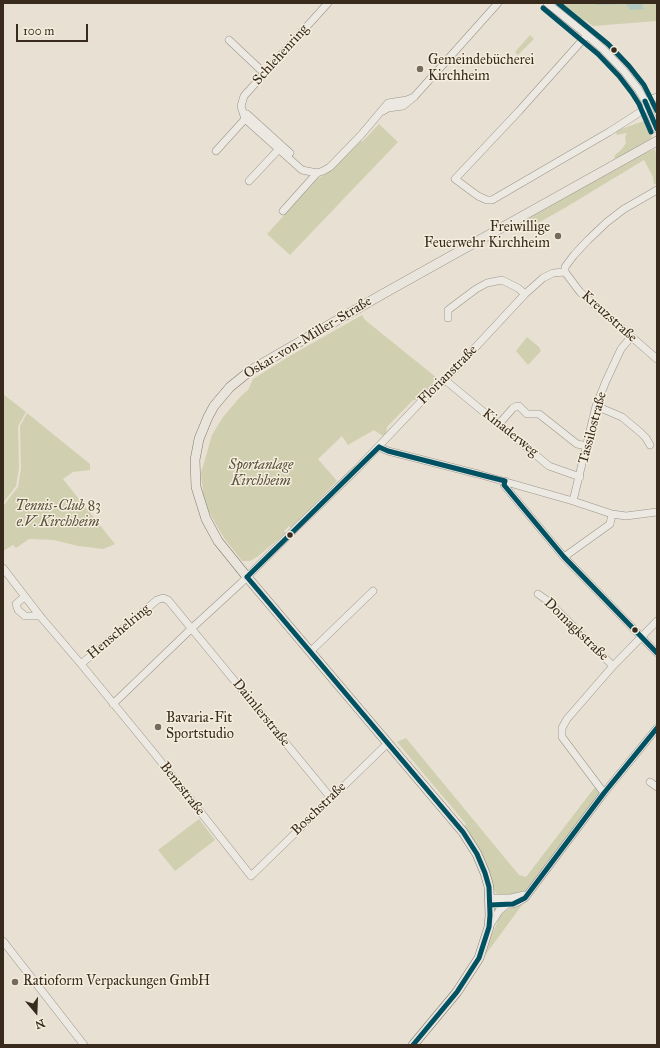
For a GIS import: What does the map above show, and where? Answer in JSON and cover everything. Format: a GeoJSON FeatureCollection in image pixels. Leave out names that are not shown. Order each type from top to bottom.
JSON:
{"type":"FeatureCollection","features":[{"type":"Feature","properties":{"kind":"main road","name":"Oskar-von-Miller-Straße"},"geometry":{"type":"LineString","coordinates":[[413,1045],[468,976],[479,958],[489,927],[490,901],[489,887],[482,864],[470,842],[426,787],[218,541],[210,528],[202,509],[196,487],[195,460],[198,444],[203,428],[214,406],[230,387],[263,363],[374,299],[657,141]]}},
{"type":"Feature","properties":{"kind":"street","name":"Schlehenring"},"geometry":{"type":"LineString","coordinates":[[242,110],[242,101],[244,96],[328,3]]}},
{"type":"Feature","properties":{"kind":"street"},"geometry":{"type":"LineString","coordinates":[[242,110],[245,119],[302,170],[314,173],[324,171],[330,167],[388,103],[407,100],[414,97],[498,3]]}},
{"type":"Feature","properties":{"kind":"street"},"geometry":{"type":"LineString","coordinates":[[547,3],[611,56],[650,107],[657,129]]}},
{"type":"Feature","properties":{"kind":"street"},"geometry":{"type":"LineString","coordinates":[[587,35],[519,111],[455,179],[478,196],[487,200],[492,200],[650,107],[657,97]]}},
{"type":"Feature","properties":{"kind":"street"},"geometry":{"type":"LineString","coordinates":[[229,40],[264,73]]}},
{"type":"Feature","properties":{"kind":"street"},"geometry":{"type":"LineString","coordinates":[[242,110],[314,173]]}},
{"type":"Feature","properties":{"kind":"street"},"geometry":{"type":"LineString","coordinates":[[216,151],[245,119]]}},
{"type":"Feature","properties":{"kind":"street"},"geometry":{"type":"LineString","coordinates":[[249,181],[278,149]]}},
{"type":"Feature","properties":{"kind":"street"},"geometry":{"type":"LineString","coordinates":[[283,211],[314,173]]}},
{"type":"Feature","properties":{"kind":"street"},"geometry":{"type":"LineString","coordinates":[[565,272],[565,266],[574,255],[607,222],[624,209],[657,190]]}},
{"type":"Feature","properties":{"kind":"street","name":"Florianstraße"},"geometry":{"type":"LineString","coordinates":[[114,704],[247,577],[379,447],[432,390],[445,380],[525,294],[543,278],[553,273],[565,272]]}},
{"type":"Feature","properties":{"kind":"street","name":"Kreuzstraße"},"geometry":{"type":"LineString","coordinates":[[565,272],[580,292],[657,359]]}},
{"type":"Feature","properties":{"kind":"street"},"geometry":{"type":"LineString","coordinates":[[448,318],[448,310],[487,282],[502,280],[518,288],[525,294]]}},
{"type":"Feature","properties":{"kind":"street","name":"Tassilostraße"},"geometry":{"type":"LineString","coordinates":[[573,501],[596,406],[621,349],[631,337]]}},
{"type":"Feature","properties":{"kind":"street","name":"Kinaderweg"},"geometry":{"type":"LineString","coordinates":[[445,380],[549,466],[580,477]]}},
{"type":"Feature","properties":{"kind":"street"},"geometry":{"type":"LineString","coordinates":[[499,424],[513,408],[517,406],[528,414],[539,414],[577,444],[587,446]]}},
{"type":"Feature","properties":{"kind":"street"},"geometry":{"type":"LineString","coordinates":[[596,406],[622,417],[640,432],[650,445]]}},
{"type":"Feature","properties":{"kind":"street"},"geometry":{"type":"LineString","coordinates":[[379,447],[388,451],[504,481],[612,514],[626,516],[657,512]]}},
{"type":"Feature","properties":{"kind":"street"},"geometry":{"type":"LineString","coordinates":[[504,481],[504,485],[564,558],[657,653]]}},
{"type":"Feature","properties":{"kind":"street"},"geometry":{"type":"LineString","coordinates":[[564,558],[610,524],[612,514]]}},
{"type":"Feature","properties":{"kind":"street","name":"Henschelring"},"geometry":{"type":"LineString","coordinates":[[3,568],[40,616],[114,704]]}},
{"type":"Feature","properties":{"kind":"street"},"geometry":{"type":"LineString","coordinates":[[311,651],[373,591]]}},
{"type":"Feature","properties":{"kind":"street","name":"Domagkstraße"},"geometry":{"type":"LineString","coordinates":[[538,594],[548,601],[613,666]]}},
{"type":"Feature","properties":{"kind":"street"},"geometry":{"type":"LineString","coordinates":[[26,598],[23,598],[16,604],[18,610],[25,616],[40,616]]}},
{"type":"Feature","properties":{"kind":"street","name":"Henschelring"},"geometry":{"type":"LineString","coordinates":[[81,664],[157,600],[163,598],[168,600],[192,628]]}},
{"type":"Feature","properties":{"kind":"street"},"geometry":{"type":"LineString","coordinates":[[604,793],[562,737],[562,728],[567,719],[613,666],[657,621]]}},
{"type":"Feature","properties":{"kind":"street","name":"Daimlerstraße"},"geometry":{"type":"LineString","coordinates":[[192,628],[331,798]]}},
{"type":"Feature","properties":{"kind":"street","name":"Benzstraße"},"geometry":{"type":"LineString","coordinates":[[114,704],[251,876]]}},
{"type":"Feature","properties":{"kind":"street"},"geometry":{"type":"LineString","coordinates":[[489,927],[499,911],[506,905],[518,902],[525,898],[604,793],[657,728]]}},
{"type":"Feature","properties":{"kind":"street","name":"Boschstraße"},"geometry":{"type":"LineString","coordinates":[[251,876],[388,743]]}},
{"type":"Feature","properties":{"kind":"street"},"geometry":{"type":"LineString","coordinates":[[650,782],[657,787]]}},
{"type":"Feature","properties":{"kind":"street"},"geometry":{"type":"LineString","coordinates":[[490,901],[528,894]]}},
{"type":"Feature","properties":{"kind":"street"},"geometry":{"type":"LineString","coordinates":[[490,901],[506,905]]}},
{"type":"Feature","properties":{"kind":"street"},"geometry":{"type":"LineString","coordinates":[[3,941],[84,1045]]}},
{"type":"Feature","properties":{"kind":"green space"},"geometry":{"type":"Polygon","coordinates":[[[556,3],[657,3],[657,21],[593,26],[572,15],[556,3]]]}},
{"type":"Feature","properties":{"kind":"green space"},"geometry":{"type":"Polygon","coordinates":[[[530,35],[534,39],[518,55],[515,52],[530,35]]]}},
{"type":"Feature","properties":{"kind":"green space"},"geometry":{"type":"Polygon","coordinates":[[[644,121],[649,124],[652,138],[619,159],[614,158],[626,143],[625,137],[627,133],[617,135],[616,132],[644,121]]]}},
{"type":"Feature","properties":{"kind":"green space"},"geometry":{"type":"Polygon","coordinates":[[[379,124],[398,142],[290,255],[267,234],[316,180],[325,174],[359,140],[362,142],[379,124]]]}},
{"type":"Feature","properties":{"kind":"green space"},"geometry":{"type":"Polygon","coordinates":[[[655,149],[657,160],[657,182],[654,185],[653,177],[644,160],[522,232],[517,225],[637,156],[655,149]]]}},
{"type":"Feature","properties":{"kind":"green space","name":"Sportanlage Kirchheim"},"geometry":{"type":"Polygon","coordinates":[[[362,315],[365,320],[437,378],[387,427],[386,434],[383,436],[374,430],[348,445],[342,436],[318,459],[337,481],[291,528],[289,526],[284,531],[286,533],[257,557],[250,561],[242,561],[224,538],[217,526],[209,512],[203,493],[201,473],[212,435],[223,417],[248,390],[253,379],[288,357],[362,315]]]}},
{"type":"Feature","properties":{"kind":"green space"},"geometry":{"type":"Polygon","coordinates":[[[527,337],[539,347],[541,351],[528,365],[516,351],[527,337]]]}},
{"type":"Feature","properties":{"kind":"green space"},"geometry":{"type":"Polygon","coordinates":[[[3,394],[26,412],[18,426],[19,468],[16,486],[3,503],[3,394]]]}},
{"type":"Feature","properties":{"kind":"green space","name":"Tennis-Club 83 e.V. Kirchheim"},"geometry":{"type":"Polygon","coordinates":[[[27,413],[90,464],[90,470],[73,472],[63,479],[115,544],[103,549],[78,546],[54,540],[29,539],[16,548],[13,545],[3,551],[3,506],[18,487],[21,469],[20,426],[27,413]]]}},
{"type":"Feature","properties":{"kind":"green space"},"geometry":{"type":"Polygon","coordinates":[[[406,738],[519,875],[526,877],[595,787],[601,794],[525,891],[525,893],[499,895],[493,887],[484,858],[477,845],[463,827],[466,824],[397,742],[406,738]]]}},
{"type":"Feature","properties":{"kind":"green space"},"geometry":{"type":"Polygon","coordinates":[[[199,819],[215,840],[175,871],[158,850],[199,819]]]}},
{"type":"Feature","properties":{"kind":"green space"},"geometry":{"type":"Polygon","coordinates":[[[525,901],[486,954],[483,957],[501,913],[525,901]]]}},
{"type":"Feature","properties":{"kind":"water"},"geometry":{"type":"Polygon","coordinates":[[[597,3],[643,3],[642,5],[644,9],[630,10],[626,4],[597,5],[597,3]]]}},
{"type":"Feature","properties":{"kind":"transit line"},"geometry":{"type":"LineString","coordinates":[[558,3],[608,44],[629,66],[644,85],[657,111]]}},
{"type":"Feature","properties":{"kind":"transit line"},"geometry":{"type":"LineString","coordinates":[[543,8],[598,54],[619,76],[639,104],[651,132]]}},
{"type":"Feature","properties":{"kind":"transit line"},"geometry":{"type":"LineString","coordinates":[[645,101],[657,129]]}},
{"type":"Feature","properties":{"kind":"transit line"},"geometry":{"type":"LineString","coordinates":[[379,447],[388,451],[505,481]]}},
{"type":"Feature","properties":{"kind":"transit line"},"geometry":{"type":"LineString","coordinates":[[247,577],[379,447]]}},
{"type":"Feature","properties":{"kind":"transit line"},"geometry":{"type":"LineString","coordinates":[[505,481],[504,485],[564,557],[657,653]]}},
{"type":"Feature","properties":{"kind":"transit line"},"geometry":{"type":"LineString","coordinates":[[247,577],[463,832],[477,854],[485,873],[489,887],[490,915],[489,927],[479,958],[457,992],[413,1045]]}},
{"type":"Feature","properties":{"kind":"transit line"},"geometry":{"type":"LineString","coordinates":[[490,905],[513,904],[525,898],[604,793],[657,728]]}},
{"type":"Feature","properties":{"kind":"place","name":"Gemeindebücherei Kirchheim"},"geometry":{"type":"Point","coordinates":[420,69]}},
{"type":"Feature","properties":{"kind":"place","name":"Freiwillige Feuerwehr Kirchheim"},"geometry":{"type":"Point","coordinates":[558,236]}},
{"type":"Feature","properties":{"kind":"place","name":"Bavaria-Fit Sportstudio"},"geometry":{"type":"Point","coordinates":[158,727]}},
{"type":"Feature","properties":{"kind":"place","name":"Ratioform Verpackungen GmbH"},"geometry":{"type":"Point","coordinates":[15,982]}}]}
